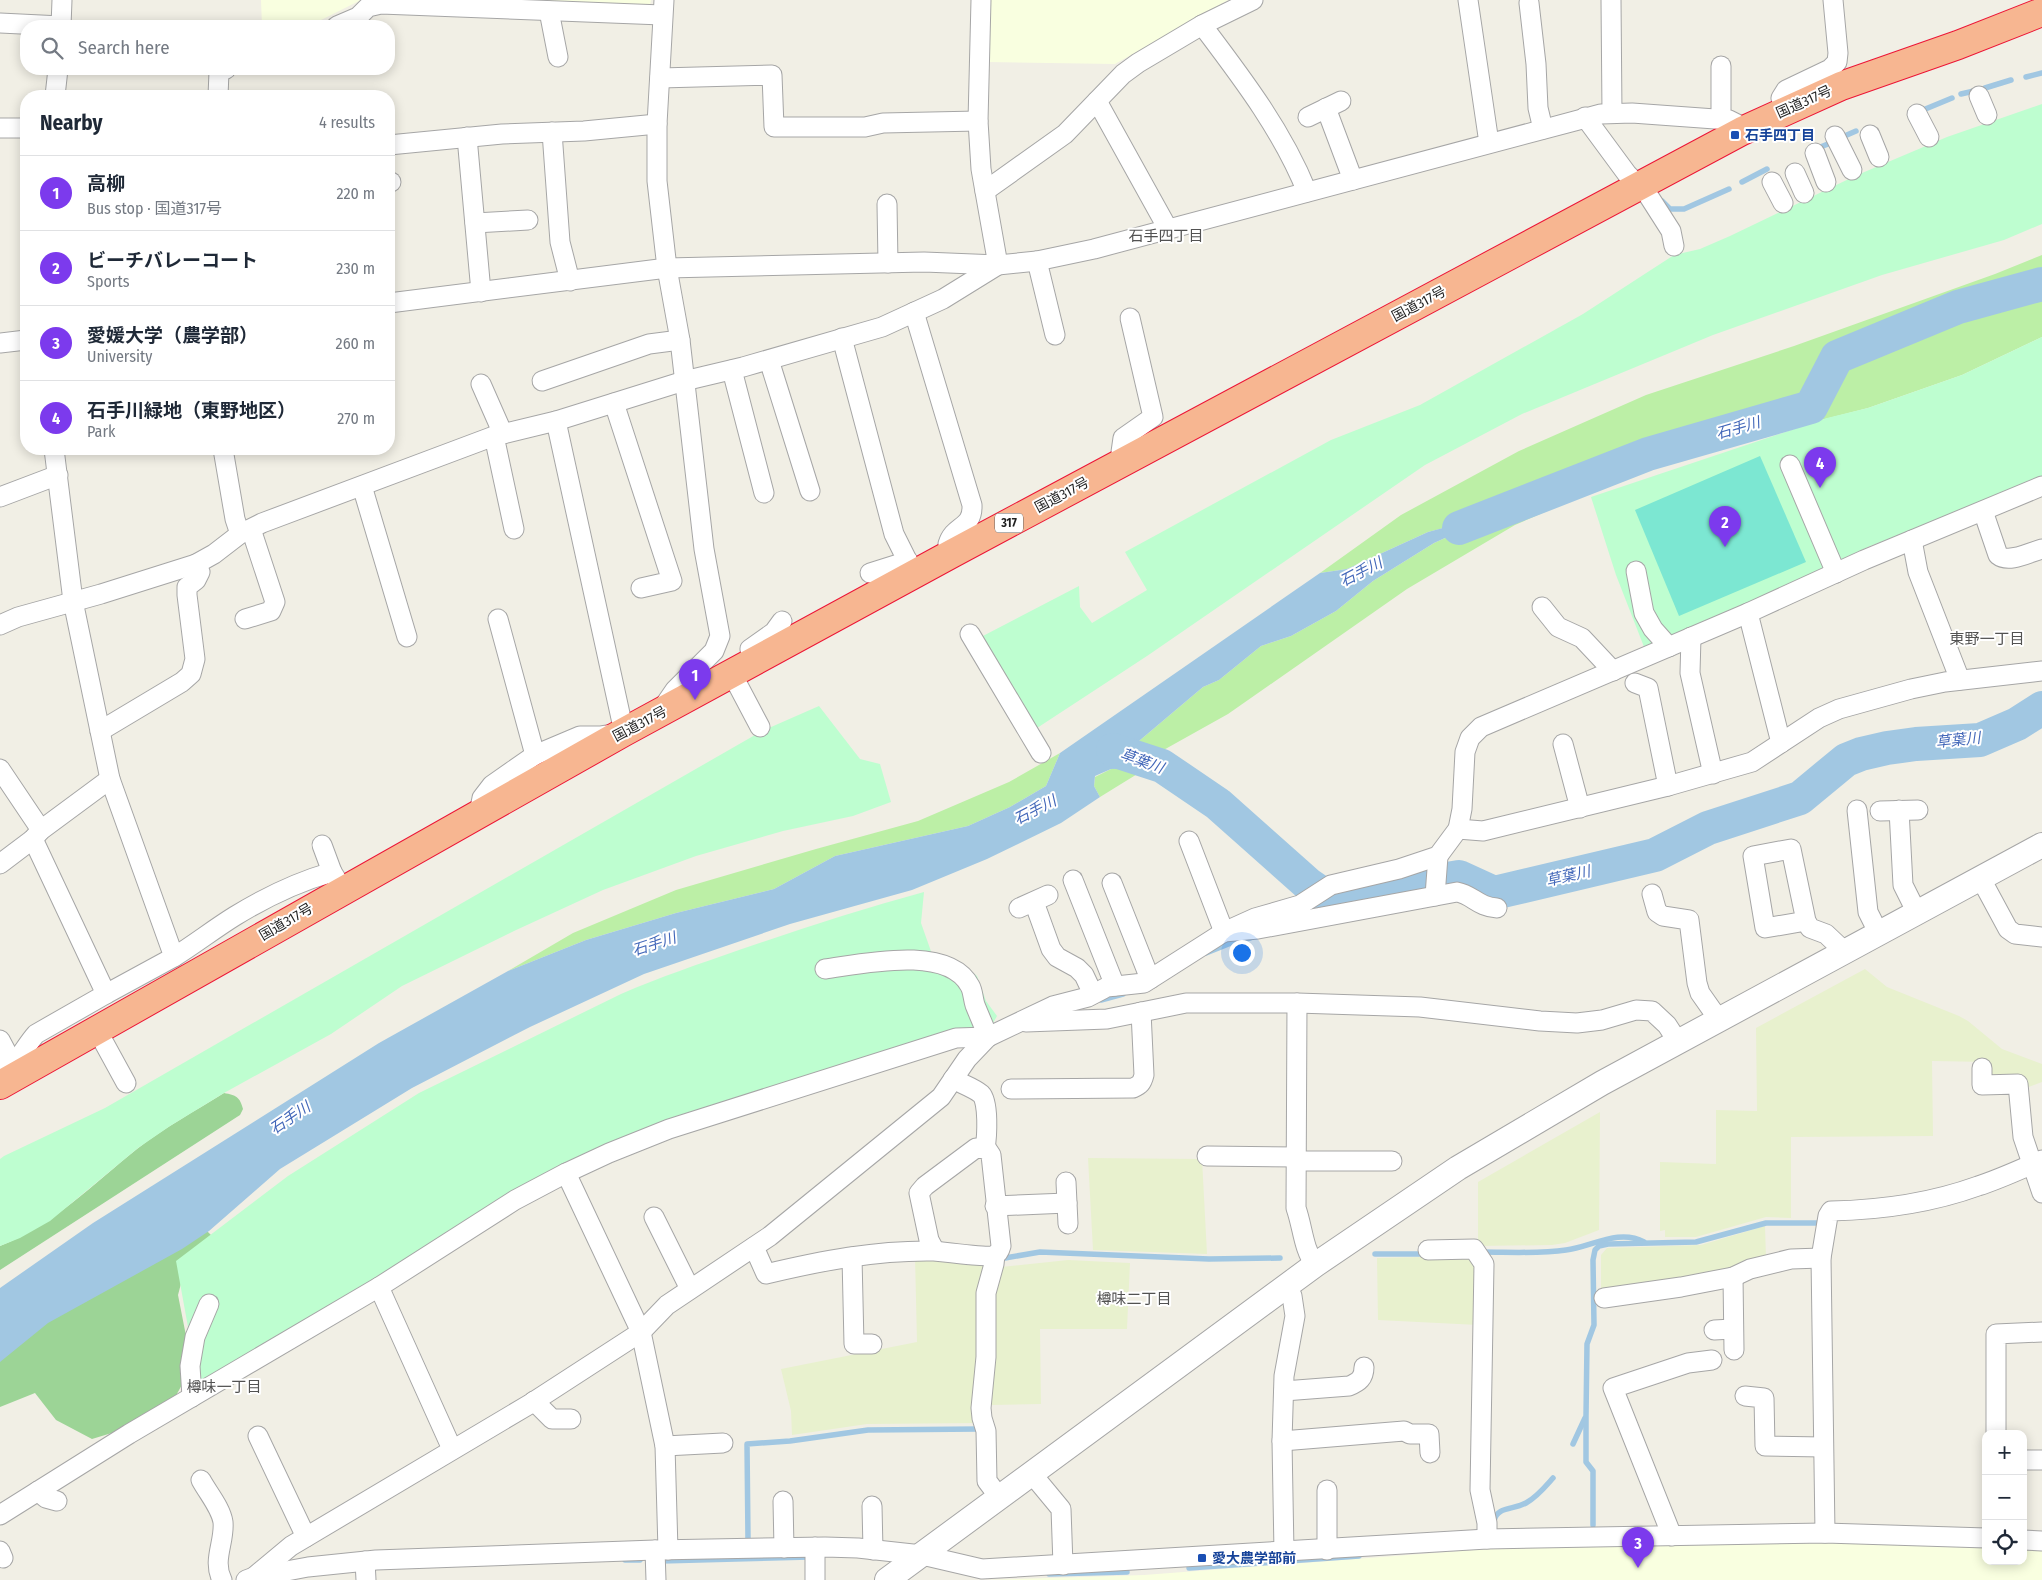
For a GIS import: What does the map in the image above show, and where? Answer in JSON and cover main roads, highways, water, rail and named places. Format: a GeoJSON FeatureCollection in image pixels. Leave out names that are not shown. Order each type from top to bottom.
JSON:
{"type":"FeatureCollection","features":[{"type":"Feature","properties":{"kind":"highway","name":"国道317号"},"geometry":{"type":"LineString","coordinates":[[8,1072],[97,1030],[338,881],[479,814],[742,668],[911,567],[953,553],[1638,186],[1732,125],[1786,110],[1841,86],[1958,45],[2042,12]]}},
{"type":"Feature","properties":{"kind":"water"},"geometry":{"type":"Polygon","coordinates":[[[1502,512],[1434,543],[1373,581],[1336,611],[1291,636],[1261,646],[1219,680],[1203,687],[1139,741],[1160,752],[1147,768],[1111,769],[1095,776],[1094,786],[1100,797],[1061,823],[987,859],[912,890],[790,924],[644,974],[530,1027],[412,1088],[280,1169],[209,1231],[182,1249],[48,1323],[0,1362],[0,1288],[93,1223],[379,1043],[508,971],[586,940],[676,913],[774,889],[835,856],[968,826],[1010,807],[1046,786],[1060,753],[1320,573],[1347,569],[1428,532],[1502,512]]]}},
{"type":"Feature","properties":{"kind":"waterway"},"geometry":{"type":"LineString","coordinates":[[2026,77],[2042,73]]}},
{"type":"Feature","properties":{"kind":"waterway"},"geometry":{"type":"LineString","coordinates":[[1985,88],[2011,80]]}},
{"type":"Feature","properties":{"kind":"waterway"},"geometry":{"type":"LineString","coordinates":[[1961,94],[1974,91]]}},
{"type":"Feature","properties":{"kind":"waterway"},"geometry":{"type":"LineString","coordinates":[[1923,110],[1952,98]]}},
{"type":"Feature","properties":{"kind":"waterway"},"geometry":{"type":"LineString","coordinates":[[1840,138],[1856,131]]}},
{"type":"Feature","properties":{"kind":"waterway"},"geometry":{"type":"LineString","coordinates":[[1818,148],[1833,142]]}},
{"type":"Feature","properties":{"kind":"waterway"},"geometry":{"type":"LineString","coordinates":[[1742,182],[1767,169]]}},
{"type":"Feature","properties":{"kind":"waterway"},"geometry":{"type":"LineString","coordinates":[[1662,201],[1670,209],[1684,209],[1729,189]]}},
{"type":"Feature","properties":{"kind":"waterway","name":"石手川"},"geometry":{"type":"LineString","coordinates":[[1459,528],[1648,454],[1811,407],[1837,357],[1958,307],[2042,284]]}},
{"type":"Feature","properties":{"kind":"waterway","name":"草葉川"},"geometry":{"type":"LineString","coordinates":[[1113,750],[1162,766],[1218,804],[1308,884],[1330,899],[1459,877],[1494,893],[1655,855],[1708,828],[1800,798],[1846,760],[1861,754],[1916,744],[1980,740],[2017,724],[2042,708]]}},
{"type":"Feature","properties":{"kind":"waterway"},"geometry":{"type":"LineString","coordinates":[[1206,953],[1236,941],[1250,938]]}},
{"type":"Feature","properties":{"kind":"waterway"},"geometry":{"type":"LineString","coordinates":[[1101,1000],[1123,994]]}},
{"type":"Feature","properties":{"kind":"waterway"},"geometry":{"type":"LineString","coordinates":[[1593,1525],[1593,1471],[1586,1462],[1586,1416],[1587,1344],[1594,1325],[1593,1260],[1595,1250],[1599,1246],[1608,1244],[1696,1242],[1766,1223],[1818,1223]]}},
{"type":"Feature","properties":{"kind":"waterway"},"geometry":{"type":"LineString","coordinates":[[1482,1252],[1556,1251],[1625,1237],[1644,1242]]}},
{"type":"Feature","properties":{"kind":"waterway"},"geometry":{"type":"LineString","coordinates":[[1005,1258],[1040,1252],[1209,1259],[1280,1258]]}},
{"type":"Feature","properties":{"kind":"waterway"},"geometry":{"type":"LineString","coordinates":[[1375,1254],[1426,1254]]}},
{"type":"Feature","properties":{"kind":"waterway"},"geometry":{"type":"LineString","coordinates":[[1573,1444],[1585,1418]]}},
{"type":"Feature","properties":{"kind":"waterway"},"geometry":{"type":"LineString","coordinates":[[748,1539],[747,1444],[790,1441],[868,1430],[979,1429]]}},
{"type":"Feature","properties":{"kind":"waterway"},"geometry":{"type":"LineString","coordinates":[[1494,1521],[1496,1516],[1502,1511],[1530,1501],[1553,1478]]}},
{"type":"Feature","properties":{"kind":"waterway"},"geometry":{"type":"LineString","coordinates":[[1189,1568],[1359,1556]]}},
{"type":"Feature","properties":{"kind":"waterway"},"geometry":{"type":"LineString","coordinates":[[661,1561],[809,1557]]}},
{"type":"Feature","properties":{"kind":"waterway"},"geometry":{"type":"LineString","coordinates":[[625,1560],[640,1560]]}},
{"type":"Feature","properties":{"kind":"waterway"},"geometry":{"type":"LineString","coordinates":[[1049,1574],[1127,1572]]}},
{"type":"Feature","properties":{"kind":"place","name":"石手四丁目"},"geometry":{"type":"Point","coordinates":[1735,135]}},
{"type":"Feature","properties":{"kind":"place","name":"石手川緑地（東野地区）"},"geometry":{"type":"Point","coordinates":[1820,488]}},
{"type":"Feature","properties":{"kind":"place","name":"ビーチバレーコート"},"geometry":{"type":"Point","coordinates":[1725,547]}},
{"type":"Feature","properties":{"kind":"place","name":"高柳"},"geometry":{"type":"Point","coordinates":[695,700]}},
{"type":"Feature","properties":{"kind":"place","name":"愛大農学部前"},"geometry":{"type":"Point","coordinates":[1202,1558]}},
{"type":"Feature","properties":{"kind":"place","name":"愛媛大学（農学部）"},"geometry":{"type":"Point","coordinates":[1638,1568]}},
{"type":"Feature","properties":{"kind":"district","name":"石手四丁目"},"geometry":{"type":"Point","coordinates":[1166,236]}},
{"type":"Feature","properties":{"kind":"district","name":"東野一丁目"},"geometry":{"type":"Point","coordinates":[1987,639]}},
{"type":"Feature","properties":{"kind":"district","name":"樽味二丁目"},"geometry":{"type":"Point","coordinates":[1134,1299]}},
{"type":"Feature","properties":{"kind":"district","name":"樽味一丁目"},"geometry":{"type":"Point","coordinates":[224,1387]}}]}
